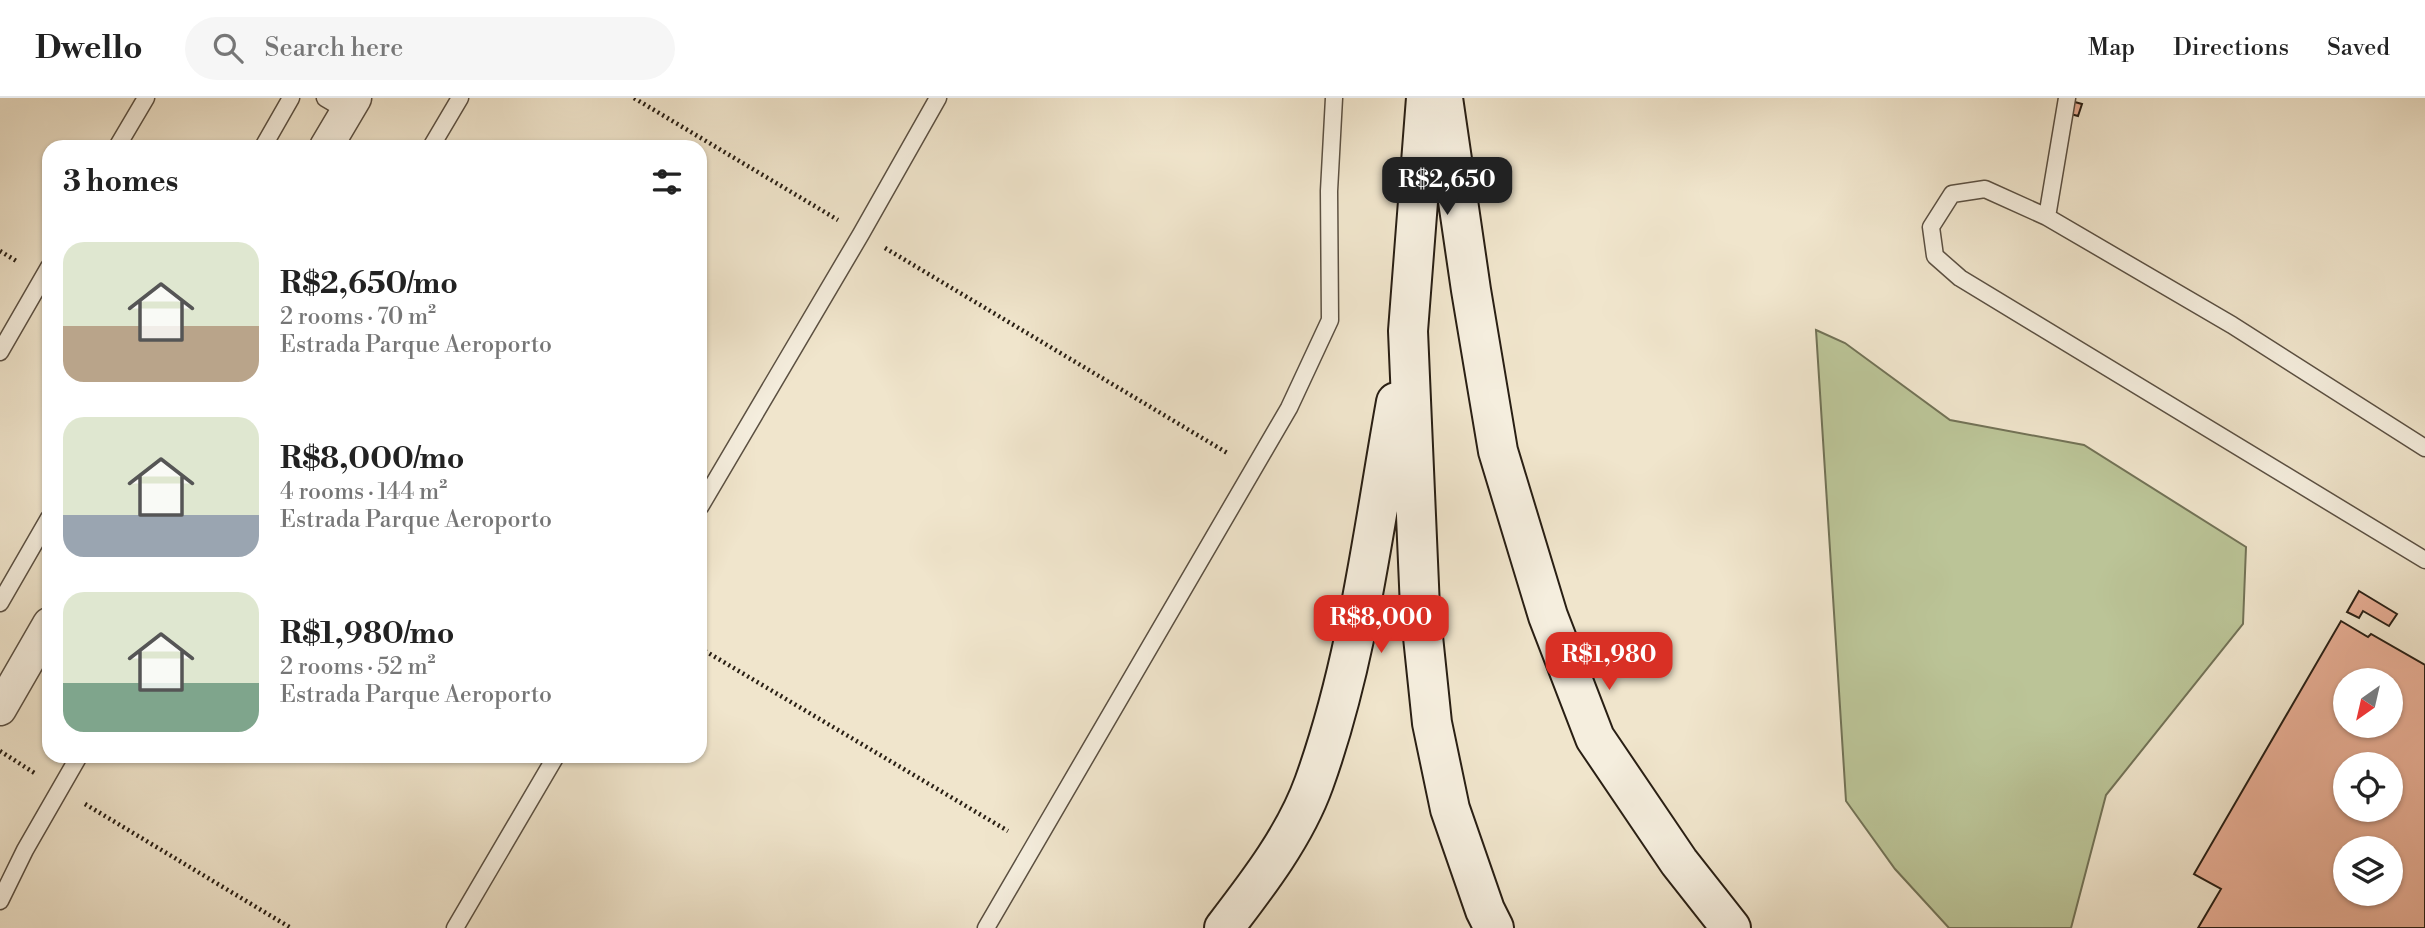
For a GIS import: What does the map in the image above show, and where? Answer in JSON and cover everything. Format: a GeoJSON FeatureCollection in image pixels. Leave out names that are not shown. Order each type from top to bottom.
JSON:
{"type":"FeatureCollection","features":[{"type":"Feature","properties":{"kind":"main road"},"geometry":{"type":"LineString","coordinates":[[1224,928],[1264,877],[1313,785],[1349,665],[1408,331],[1426,98]]}},
{"type":"Feature","properties":{"kind":"main road"},"geometry":{"type":"LineString","coordinates":[[1443,98],[1498,451],[1548,616],[1595,738],[1679,862],[1731,928]]}},
{"type":"Feature","properties":{"kind":"main road"},"geometry":{"type":"LineString","coordinates":[[1408,331],[1420,608],[1432,723],[1450,809],[1485,910],[1494,928]]}},
{"type":"Feature","properties":{"kind":"street"},"geometry":{"type":"LineString","coordinates":[[328,140],[342,102]]}},
{"type":"Feature","properties":{"kind":"street"},"geometry":{"type":"LineString","coordinates":[[0,709],[42,636]]}},
{"type":"Feature","properties":{"kind":"lane"},"geometry":{"type":"LineString","coordinates":[[121,140],[146,98]]}},
{"type":"Feature","properties":{"kind":"lane"},"geometry":{"type":"LineString","coordinates":[[267,140],[291,98]]}},
{"type":"Feature","properties":{"kind":"lane"},"geometry":{"type":"LineString","coordinates":[[436,140],[460,98]]}},
{"type":"Feature","properties":{"kind":"lane"},"geometry":{"type":"LineString","coordinates":[[707,495],[938,98]]}},
{"type":"Feature","properties":{"kind":"lane"},"geometry":{"type":"LineString","coordinates":[[986,928],[1289,408],[1330,320],[1329,191],[1334,98]]}},
{"type":"Feature","properties":{"kind":"lane"},"geometry":{"type":"LineString","coordinates":[[2048,217],[2067,98]]}},
{"type":"Feature","properties":{"kind":"lane"},"geometry":{"type":"LineString","coordinates":[[2425,448],[2232,325],[2048,217],[1984,189],[1952,194],[1931,227],[1935,256],[1960,278],[2425,559]]}},
{"type":"Feature","properties":{"kind":"lane"},"geometry":{"type":"LineString","coordinates":[[0,352],[42,279]]}},
{"type":"Feature","properties":{"kind":"lane"},"geometry":{"type":"LineString","coordinates":[[0,603],[42,530]]}},
{"type":"Feature","properties":{"kind":"lane"},"geometry":{"type":"LineString","coordinates":[[0,901],[25,850],[75,763]]}},
{"type":"Feature","properties":{"kind":"lane"},"geometry":{"type":"LineString","coordinates":[[455,928],[552,763]]}},
{"type":"Feature","properties":{"kind":"path"},"geometry":{"type":"LineString","coordinates":[[634,98],[704,140]]}},
{"type":"Feature","properties":{"kind":"path"},"geometry":{"type":"LineString","coordinates":[[707,142],[1254,468]]}},
{"type":"Feature","properties":{"kind":"path"},"geometry":{"type":"LineString","coordinates":[[707,652],[1033,846]]}},
{"type":"Feature","properties":{"kind":"path"},"geometry":{"type":"LineString","coordinates":[[0,751],[60,790],[291,928]]}},
{"type":"Feature","properties":{"kind":"green space"},"geometry":{"type":"Polygon","coordinates":[[[1816,330],[1845,343],[1950,420],[2084,445],[2246,547],[2243,624],[2106,795],[2071,928],[1949,928],[1895,869],[1846,801],[1816,330]]]}},
{"type":"Feature","properties":{"kind":"building"},"geometry":{"type":"Polygon","coordinates":[[[2071,101],[2082,104],[2078,116],[2067,113],[2071,101]]]}},
{"type":"Feature","properties":{"kind":"building"},"geometry":{"type":"Polygon","coordinates":[[[2359,591],[2397,614],[2389,626],[2363,611],[2359,618],[2347,612],[2359,591]]]}},
{"type":"Feature","properties":{"kind":"building"},"geometry":{"type":"Polygon","coordinates":[[[2341,621],[2368,637],[2371,634],[2425,665],[2425,928],[2198,928],[2221,889],[2194,874],[2341,621]]]}}]}
